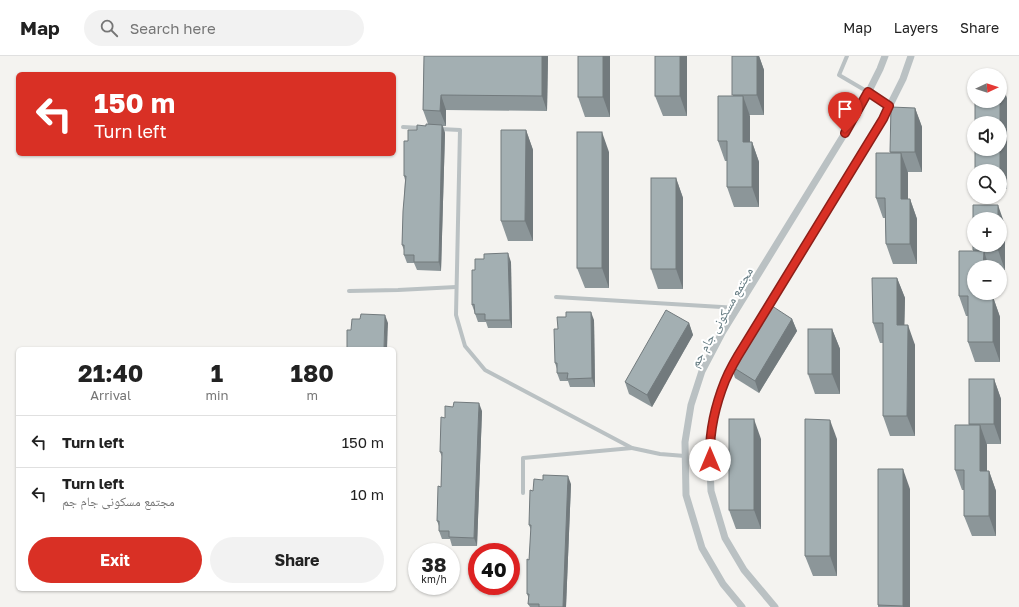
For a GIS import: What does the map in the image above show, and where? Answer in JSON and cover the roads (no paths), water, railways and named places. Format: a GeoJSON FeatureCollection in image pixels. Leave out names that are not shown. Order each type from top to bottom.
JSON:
{"type":"FeatureCollection","features":[{"type":"Feature","properties":{"kind":"street"},"geometry":{"type":"LineString","coordinates":[[847,56],[839,75],[889,106]]}},
{"type":"Feature","properties":{"kind":"street","name":"مجتمع مسکونی جام جم"},"geometry":{"type":"LineString","coordinates":[[742,607],[723,584],[702,548],[686,495],[685,442],[691,405],[702,371],[722,333],[861,107],[885,56]]}},
{"type":"Feature","properties":{"kind":"street"},"geometry":{"type":"LineString","coordinates":[[760,319],[879,126],[903,79],[911,56]]}},
{"type":"Feature","properties":{"kind":"street"},"geometry":{"type":"LineString","coordinates":[[403,127],[424,128]]}},
{"type":"Feature","properties":{"kind":"street"},"geometry":{"type":"LineString","coordinates":[[431,128],[460,130],[456,315],[465,346],[485,370],[632,448],[660,454],[685,456]]}},
{"type":"Feature","properties":{"kind":"street"},"geometry":{"type":"LineString","coordinates":[[349,291],[456,287]]}},
{"type":"Feature","properties":{"kind":"street"},"geometry":{"type":"LineString","coordinates":[[556,297],[738,308]]}},
{"type":"Feature","properties":{"kind":"street"},"geometry":{"type":"LineString","coordinates":[[740,353],[725,380],[715,411],[709,444],[711,491],[725,538],[744,570],[775,607]]}},
{"type":"Feature","properties":{"kind":"street"},"geometry":{"type":"LineString","coordinates":[[523,493],[523,458],[632,448]]}}]}
